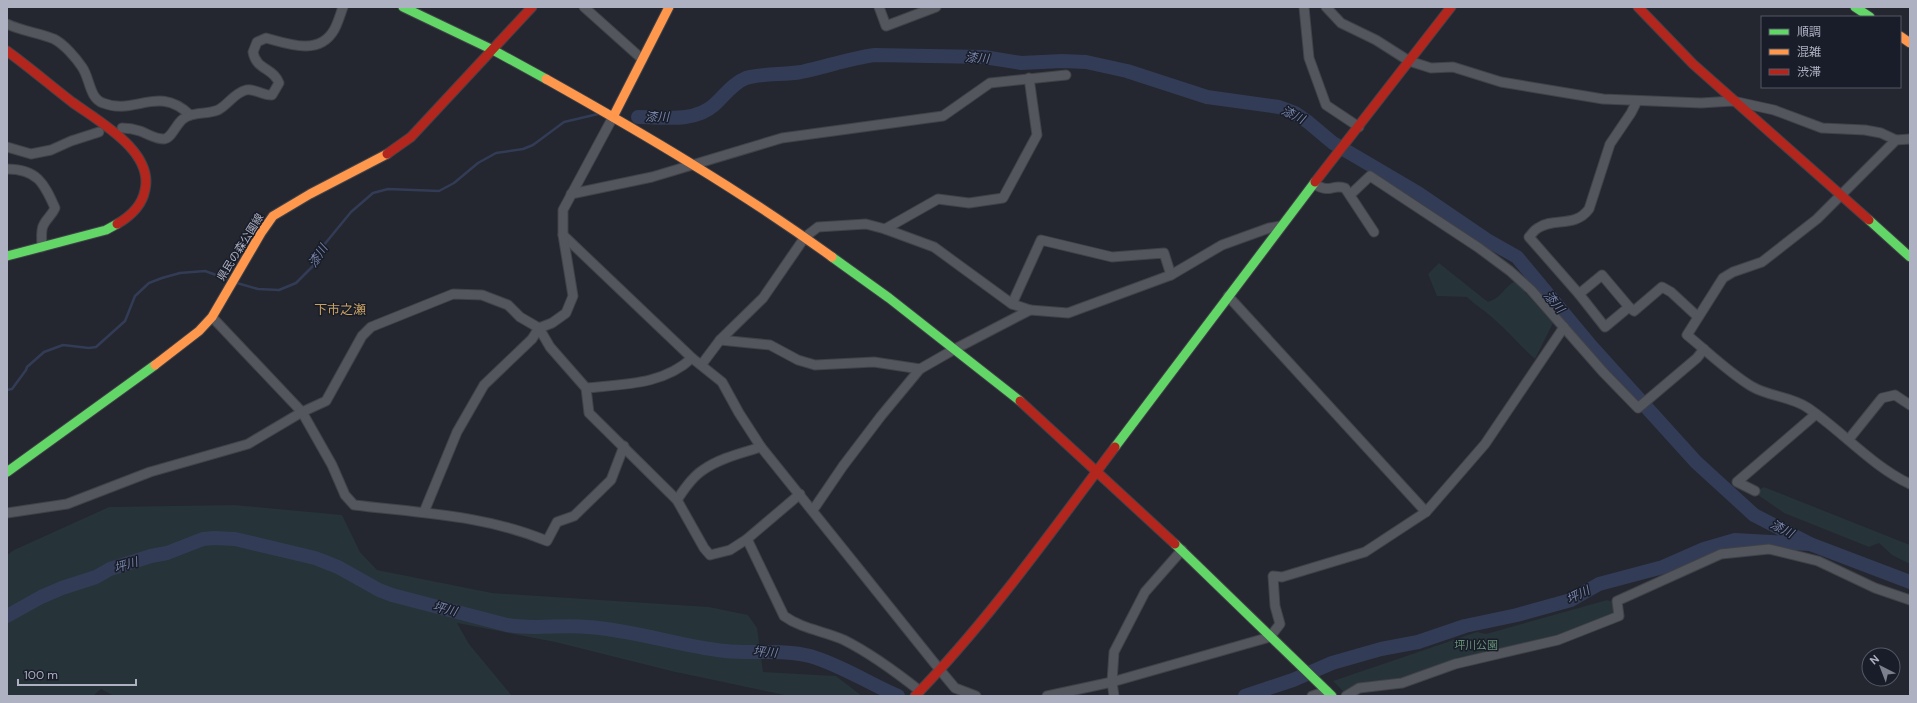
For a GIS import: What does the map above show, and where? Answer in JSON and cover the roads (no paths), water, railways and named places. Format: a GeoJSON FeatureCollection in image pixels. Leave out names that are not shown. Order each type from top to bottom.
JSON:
{"type":"FeatureCollection","features":[{"type":"Feature","properties":{"kind":"street"},"geometry":{"type":"LineString","coordinates":[[122,128],[135,129],[156,138],[164,139],[168,137],[182,119],[190,115],[212,112],[221,108],[239,93],[246,90],[253,90],[265,96],[272,95],[278,83],[277,79],[256,62],[253,52],[257,42],[266,38],[300,47],[316,44],[330,36],[343,7]]}},
{"type":"Feature","properties":{"kind":"street"},"geometry":{"type":"LineString","coordinates":[[403,7],[493,50],[613,116],[694,165],[805,237],[955,349],[1015,396],[1182,550],[1329,694]]}},
{"type":"Feature","properties":{"kind":"street","name":"県民の森公園線"},"geometry":{"type":"LineString","coordinates":[[7,472],[142,376],[199,331],[212,317],[242,264],[273,216],[310,194],[392,151],[411,137],[532,7]]}},
{"type":"Feature","properties":{"kind":"street"},"geometry":{"type":"LineString","coordinates":[[584,7],[642,59]]}},
{"type":"Feature","properties":{"kind":"street"},"geometry":{"type":"LineString","coordinates":[[424,512],[457,432],[484,385],[532,339],[539,328],[552,323],[566,314],[573,296],[563,235],[563,210],[669,7]]}},
{"type":"Feature","properties":{"kind":"street"},"geometry":{"type":"LineString","coordinates":[[879,7],[886,26],[936,7]]}},
{"type":"Feature","properties":{"kind":"street"},"geometry":{"type":"LineString","coordinates":[[1304,7],[1309,58],[1326,106],[1359,127]]}},
{"type":"Feature","properties":{"kind":"street"},"geometry":{"type":"LineString","coordinates":[[1326,7],[1341,22],[1376,40],[1409,61],[1431,68],[1453,67],[1501,82],[1603,99],[1701,103],[1733,101],[1774,110],[1822,128],[1865,130],[1881,133],[1896,140],[1910,139]]}},
{"type":"Feature","properties":{"kind":"street"},"geometry":{"type":"LineString","coordinates":[[747,539],[784,616],[794,623],[843,640],[888,666],[918,694],[986,615],[1097,471],[1281,226],[1451,7]]}},
{"type":"Feature","properties":{"kind":"street"},"geometry":{"type":"LineString","coordinates":[[1638,7],[1693,64],[1733,101],[1910,257]]}},
{"type":"Feature","properties":{"kind":"street"},"geometry":{"type":"LineString","coordinates":[[1855,7],[1868,16]]}},
{"type":"Feature","properties":{"kind":"street"},"geometry":{"type":"LineString","coordinates":[[7,24],[54,40],[64,47],[83,68],[95,97],[100,102],[112,106],[159,100],[180,105],[190,115]]}},
{"type":"Feature","properties":{"kind":"street"},"geometry":{"type":"LineString","coordinates":[[1901,37],[1910,43]]}},
{"type":"Feature","properties":{"kind":"street"},"geometry":{"type":"LineString","coordinates":[[7,51],[125,142],[142,164],[147,178],[146,192],[142,201],[130,217],[106,230],[7,256]]}},
{"type":"Feature","properties":{"kind":"street"},"geometry":{"type":"LineString","coordinates":[[571,194],[652,177],[782,138],[943,116],[990,83],[1066,75]]}},
{"type":"Feature","properties":{"kind":"street"},"geometry":{"type":"LineString","coordinates":[[885,229],[938,199],[969,203],[1003,198],[1037,135],[1029,78]]}},
{"type":"Feature","properties":{"kind":"street"},"geometry":{"type":"LineString","coordinates":[[1629,307],[1605,327],[1579,294],[1529,237],[1538,227],[1574,220],[1584,215],[1589,209],[1610,144],[1631,113],[1637,101]]}},
{"type":"Feature","properties":{"kind":"street"},"geometry":{"type":"LineString","coordinates":[[7,147],[31,154],[51,150],[71,141],[99,132]]}},
{"type":"Feature","properties":{"kind":"street"},"geometry":{"type":"LineString","coordinates":[[1896,140],[1841,197],[1817,219],[1762,262],[1733,272],[1724,278],[1687,335],[1751,386],[1772,395],[1799,402],[1890,472],[1910,484]]}},
{"type":"Feature","properties":{"kind":"street"},"geometry":{"type":"LineString","coordinates":[[7,169],[24,170],[36,176],[44,185],[55,208],[52,215],[43,224],[42,247]]}},
{"type":"Feature","properties":{"kind":"street"},"geometry":{"type":"LineString","coordinates":[[1351,194],[1370,176],[1466,239],[1510,270],[1531,290],[1638,408],[1697,358],[1704,349]]}},
{"type":"Feature","properties":{"kind":"street"},"geometry":{"type":"LineString","coordinates":[[1314,184],[1323,189],[1330,190],[1340,186],[1345,188],[1351,194],[1374,232]]}},
{"type":"Feature","properties":{"kind":"street"},"geometry":{"type":"LineString","coordinates":[[702,364],[720,340],[763,298],[805,237],[818,227],[866,224],[885,229],[934,247],[1012,304],[1030,310],[1068,313],[1171,275],[1222,245],[1269,228],[1281,226]]}},
{"type":"Feature","properties":{"kind":"street"},"geometry":{"type":"LineString","coordinates":[[563,235],[692,358],[702,364],[722,382],[739,413],[761,446],[940,670],[955,688],[976,696]]}},
{"type":"Feature","properties":{"kind":"street"},"geometry":{"type":"LineString","coordinates":[[1012,304],[1041,240],[1112,257],[1164,254],[1171,275]]}},
{"type":"Feature","properties":{"kind":"street"},"geometry":{"type":"LineString","coordinates":[[1579,294],[1602,275],[1634,311],[1662,287],[1671,292],[1698,317]]}},
{"type":"Feature","properties":{"kind":"street"},"geometry":{"type":"LineString","coordinates":[[7,513],[67,504],[150,472],[248,444],[302,412],[326,400],[362,336],[371,327],[453,294],[482,295],[508,305],[520,317],[539,328],[550,347],[586,388],[589,413],[594,420],[624,446],[677,500],[704,548],[710,555],[730,550],[747,539],[800,494]]}},
{"type":"Feature","properties":{"kind":"street"},"geometry":{"type":"LineString","coordinates":[[1228,296],[1426,512]]}},
{"type":"Feature","properties":{"kind":"street"},"geometry":{"type":"LineString","coordinates":[[813,510],[876,422],[920,369],[1030,310]]}},
{"type":"Feature","properties":{"kind":"street"},"geometry":{"type":"LineString","coordinates":[[212,317],[302,412],[332,465],[349,501],[354,505],[424,512],[497,524],[547,541],[557,522],[574,516],[610,480],[624,446]]}},
{"type":"Feature","properties":{"kind":"street"},"geometry":{"type":"LineString","coordinates":[[1047,696],[1112,682],[1270,637],[1280,624],[1275,606],[1272,576],[1282,577],[1365,552],[1426,512],[1485,444],[1564,327]]}},
{"type":"Feature","properties":{"kind":"street"},"geometry":{"type":"LineString","coordinates":[[720,340],[770,345],[798,360],[815,365],[874,362],[920,369]]}},
{"type":"Feature","properties":{"kind":"street"},"geometry":{"type":"LineString","coordinates":[[586,388],[648,382],[683,367],[692,358]]}},
{"type":"Feature","properties":{"kind":"street"},"geometry":{"type":"LineString","coordinates":[[1849,439],[1882,398],[1895,395],[1910,405]]}},
{"type":"Feature","properties":{"kind":"street"},"geometry":{"type":"LineString","coordinates":[[1755,491],[1737,482],[1816,414]]}},
{"type":"Feature","properties":{"kind":"street"},"geometry":{"type":"LineString","coordinates":[[677,500],[688,484],[703,470],[761,446]]}},
{"type":"Feature","properties":{"kind":"street"},"geometry":{"type":"LineString","coordinates":[[1346,696],[1359,688],[1402,683],[1455,664],[1558,640],[1619,616],[1617,600],[1721,554],[1769,549],[1794,554],[1818,561],[1875,588],[1910,600]]}},
{"type":"Feature","properties":{"kind":"street"},"geometry":{"type":"LineString","coordinates":[[1114,696],[1112,682],[1114,652],[1145,592],[1182,550]]}},
{"type":"Feature","properties":{"kind":"street"},"geometry":{"type":"LineString","coordinates":[[1312,696],[1329,694]]}},
{"type":"Feature","properties":{"kind":"waterway","name":"漆川"},"geometry":{"type":"LineString","coordinates":[[638,117],[687,117],[706,111],[733,86],[746,78],[759,75],[801,72],[856,58],[875,55],[984,57],[1021,63],[1062,61],[1086,62],[1127,71],[1207,97],[1279,107],[1295,113],[1333,143],[1418,193],[1487,240],[1517,257],[1591,346],[1696,462],[1754,515],[1810,544]]}},
{"type":"Feature","properties":{"kind":"waterway","name":"漆川"},"geometry":{"type":"LineString","coordinates":[[237,283],[258,289],[279,290],[296,283],[313,266],[319,251],[351,212],[373,193],[388,189],[439,191],[454,183],[478,163],[496,153],[523,149],[533,145],[564,122],[598,114]]}},
{"type":"Feature","properties":{"kind":"waterway","name":"漆川"},"geometry":{"type":"LineString","coordinates":[[7,390],[12,389],[27,367],[44,352],[63,345],[89,348],[96,347],[125,321],[135,296],[149,283],[180,273],[205,271],[230,280]]}},
{"type":"Feature","properties":{"kind":"waterway","name":"坪川"},"geometry":{"type":"LineString","coordinates":[[7,616],[41,597],[62,588],[96,577],[110,569],[151,556],[167,553],[203,539],[235,539],[315,558],[338,567],[379,590],[392,595],[507,625],[527,627],[578,626],[622,631],[708,649],[800,654],[833,664],[898,696]]}},
{"type":"Feature","properties":{"kind":"waterway","name":"坪川"},"geometry":{"type":"LineString","coordinates":[[1245,696],[1293,680],[1332,663],[1381,649],[1418,642],[1465,626],[1517,615],[1571,600],[1599,584],[1663,567],[1704,549],[1735,540],[1810,544],[1910,582]]}},
{"type":"Feature","properties":{"kind":"district","name":"下市之瀬"},"geometry":{"type":"Point","coordinates":[340,309]}},
{"type":"Feature","properties":{"kind":"park label","name":"坪川公園"},"geometry":{"type":"Point","coordinates":[1476,645]}}]}
